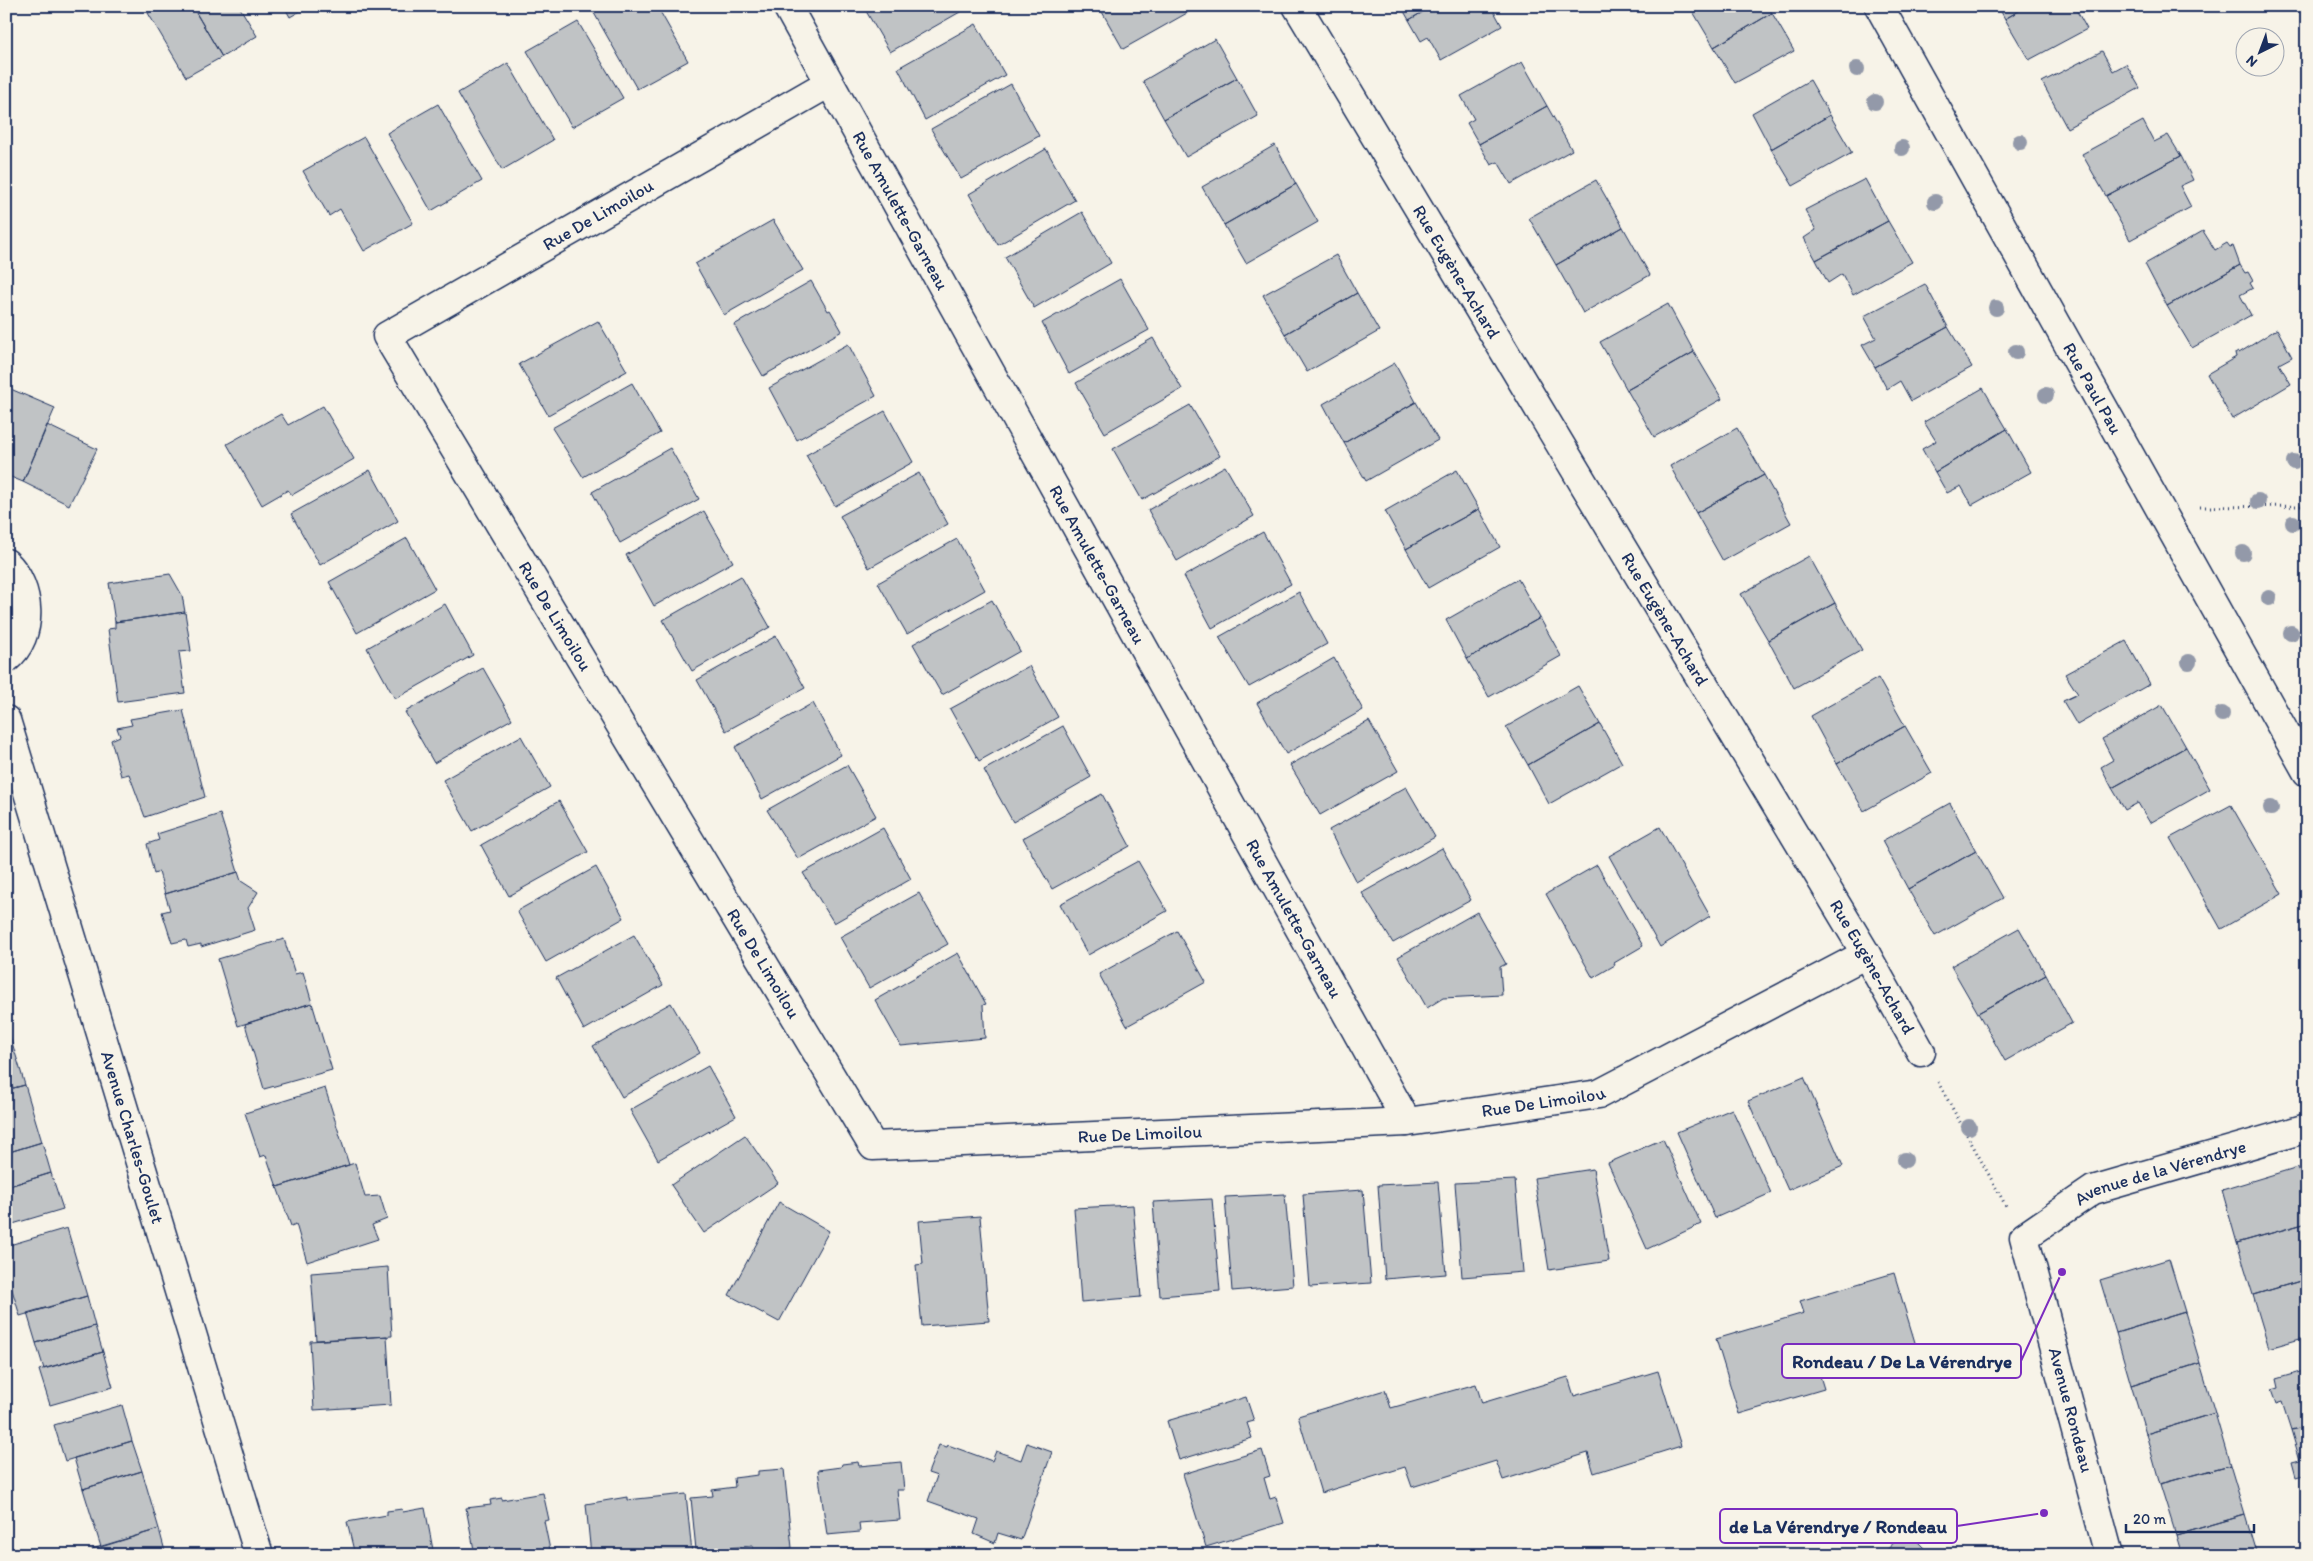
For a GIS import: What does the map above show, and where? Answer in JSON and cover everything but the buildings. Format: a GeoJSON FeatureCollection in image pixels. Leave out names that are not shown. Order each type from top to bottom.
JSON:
{"type":"FeatureCollection","features":[{"type":"Feature","properties":{"kind":"street","name":"Rue Amulette-Garneau"},"geometry":{"type":"LineString","coordinates":[[787,6],[1407,1122]]}},
{"type":"Feature","properties":{"kind":"street","name":"Rue Eugène-Achard"},"geometry":{"type":"LineString","coordinates":[[1297,6],[1866,954],[1921,1052]]}},
{"type":"Feature","properties":{"kind":"street","name":"Rue Paul Pau"},"geometry":{"type":"LineString","coordinates":[[1879,6],[2306,770]]}},
{"type":"Feature","properties":{"kind":"street","name":"Rue De Limoilou"},"geometry":{"type":"LineString","coordinates":[[829,82],[387,336],[873,1146],[1407,1122],[1599,1094],[1866,954]]}},
{"type":"Feature","properties":{"kind":"street"},"geometry":{"type":"LineString","coordinates":[[6,563],[14,570],[24,591],[27,614],[22,636],[6,659]]}},
{"type":"Feature","properties":{"kind":"street","name":"Avenue Charles-Goulet"},"geometry":{"type":"LineString","coordinates":[[6,720],[259,1555]]}},
{"type":"Feature","properties":{"kind":"street","name":"Avenue de la Vérendrye"},"geometry":{"type":"LineString","coordinates":[[2024,1237],[2093,1190],[2307,1128]]}},
{"type":"Feature","properties":{"kind":"street","name":"Avenue Rondeau"},"geometry":{"type":"LineString","coordinates":[[2024,1237],[2109,1555]]}},
{"type":"Feature","properties":{"kind":"path"},"geometry":{"type":"LineString","coordinates":[[2159,507],[2307,506]]}},
{"type":"Feature","properties":{"kind":"path","name":"Rue Eugène-Achard"},"geometry":{"type":"LineString","coordinates":[[1921,1052],[2024,1237]]}},
{"type":"Feature","properties":{"kind":"place","name":"Rondeau / De La Vérendrye"},"geometry":{"type":"Point","coordinates":[2062,1272]}},
{"type":"Feature","properties":{"kind":"place","name":"de La Vérendrye / Rondeau"},"geometry":{"type":"Point","coordinates":[2044,1513]}}]}
